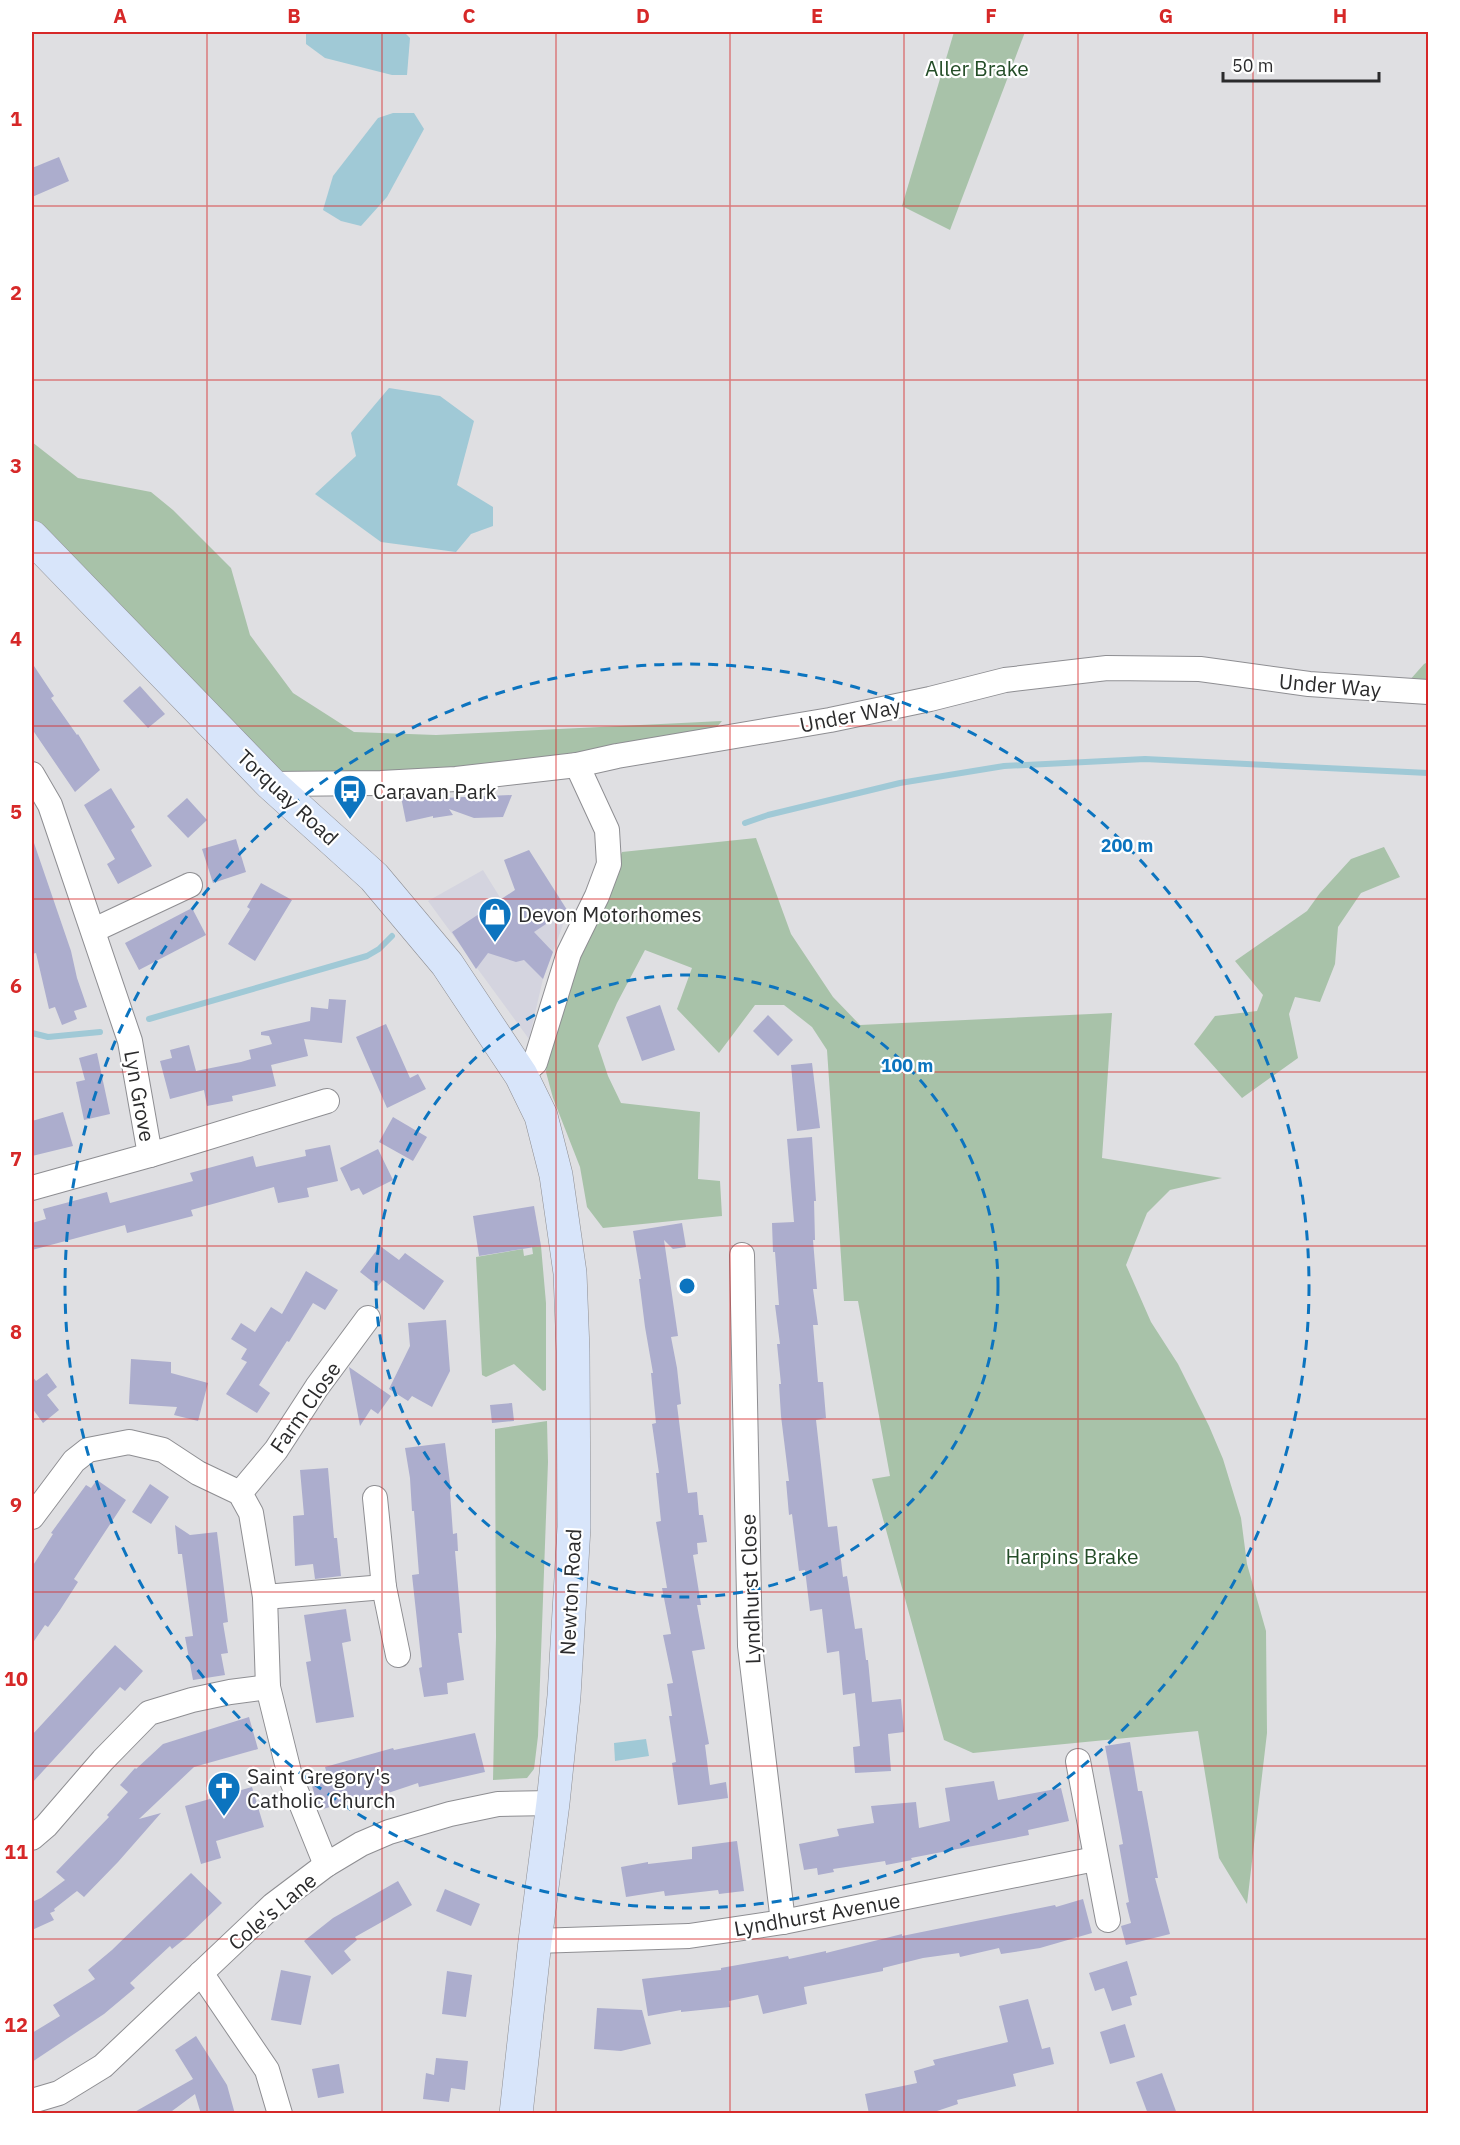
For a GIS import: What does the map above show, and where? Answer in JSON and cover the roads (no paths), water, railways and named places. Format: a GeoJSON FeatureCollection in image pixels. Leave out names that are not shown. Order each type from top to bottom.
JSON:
{"type":"FeatureCollection","features":[{"type":"Feature","properties":{"kind":"street","name":"Torquay Road"},"geometry":{"type":"LineString","coordinates":[[32,537],[271,784],[374,877],[447,964],[520,1075]]}},
{"type":"Feature","properties":{"kind":"street","name":"Under Way"},"geometry":{"type":"LineString","coordinates":[[271,784],[381,783],[456,779],[578,765],[617,756],[830,720],[930,699],[1005,680],[1107,668],[1200,669],[1309,684],[1428,692]]}},
{"type":"Feature","properties":{"kind":"street"},"geometry":{"type":"LineString","coordinates":[[520,1075],[535,1063],[569,953],[597,896],[609,864],[607,830],[578,765]]}},
{"type":"Feature","properties":{"kind":"street","name":"Lyn Grove"},"geometry":{"type":"LineString","coordinates":[[32,774],[50,805],[130,1041],[150,1155],[327,1101]]}},
{"type":"Feature","properties":{"kind":"street"},"geometry":{"type":"LineString","coordinates":[[94,930],[190,885]]}},
{"type":"Feature","properties":{"kind":"street","name":"Newton Road"},"geometry":{"type":"LineString","coordinates":[[516,2114],[564,1696],[574,1527],[570,1273],[563,1218],[550,1149],[541,1116],[520,1075]]}},
{"type":"Feature","properties":{"kind":"street"},"geometry":{"type":"LineString","coordinates":[[32,1188],[150,1155]]}},
{"type":"Feature","properties":{"kind":"street","name":"Lyndhurst Close"},"geometry":{"type":"LineString","coordinates":[[742,1255],[750,1647],[783,1922]]}},
{"type":"Feature","properties":{"kind":"street","name":"Farm Close"},"geometry":{"type":"LineString","coordinates":[[240,1493],[276,1450],[317,1387],[368,1318]]}},
{"type":"Feature","properties":{"kind":"street"},"geometry":{"type":"LineString","coordinates":[[32,1516],[81,1455],[88,1450],[129,1442],[163,1450],[198,1473],[240,1493],[251,1513],[265,1597],[268,1687],[290,1776],[326,1865]]}},
{"type":"Feature","properties":{"kind":"street"},"geometry":{"type":"LineString","coordinates":[[375,1498],[384,1587],[398,1655]]}},
{"type":"Feature","properties":{"kind":"street"},"geometry":{"type":"LineString","coordinates":[[265,1597],[384,1587]]}},
{"type":"Feature","properties":{"kind":"street"},"geometry":{"type":"LineString","coordinates":[[32,1838],[46,1826],[149,1713],[211,1696],[268,1687]]}},
{"type":"Feature","properties":{"kind":"street"},"geometry":{"type":"LineString","coordinates":[[1078,1761],[1108,1920]]}},
{"type":"Feature","properties":{"kind":"street","name":"Cole's Lane"},"geometry":{"type":"LineString","coordinates":[[32,2102],[59,2093],[103,2066],[273,1905],[326,1865],[361,1844],[409,1825],[498,1804],[553,1803]]}},
{"type":"Feature","properties":{"kind":"street","name":"Lyndhurst Avenue"},"geometry":{"type":"LineString","coordinates":[[535,1941],[689,1936],[783,1922],[1095,1859]]}},
{"type":"Feature","properties":{"kind":"street"},"geometry":{"type":"LineString","coordinates":[[201,1974],[267,2070],[280,2114]]}},
{"type":"Feature","properties":{"kind":"water"},"geometry":{"type":"Polygon","coordinates":[[[306,32],[404,32],[410,38],[407,75],[392,75],[325,58],[306,44],[306,32]]]}},
{"type":"Feature","properties":{"kind":"water"},"geometry":{"type":"Polygon","coordinates":[[[393,113],[414,113],[424,129],[387,197],[361,226],[341,221],[323,210],[333,176],[378,118],[393,113]]]}},
{"type":"Feature","properties":{"kind":"water"},"geometry":{"type":"Polygon","coordinates":[[[389,388],[440,396],[474,421],[457,485],[493,507],[493,526],[471,534],[456,552],[381,542],[315,494],[356,456],[351,433],[389,388]]]}},
{"type":"Feature","properties":{"kind":"water"},"geometry":{"type":"Polygon","coordinates":[[[646,1739],[649,1756],[615,1761],[614,1743],[646,1739]]]}},
{"type":"Feature","properties":{"kind":"waterway"},"geometry":{"type":"LineString","coordinates":[[745,823],[768,815],[900,783],[1004,766],[1145,759],[1428,773]]}},
{"type":"Feature","properties":{"kind":"waterway"},"geometry":{"type":"LineString","coordinates":[[149,1019],[367,956],[379,949],[392,936]]}},
{"type":"Feature","properties":{"kind":"waterway"},"geometry":{"type":"LineString","coordinates":[[32,1033],[48,1037],[100,1032]]}},
{"type":"Feature","properties":{"kind":"place","name":"Caravan Park"},"geometry":{"type":"Point","coordinates":[350,820]}},
{"type":"Feature","properties":{"kind":"place","name":"Devon Motorhomes"},"geometry":{"type":"Point","coordinates":[495,943]}},
{"type":"Feature","properties":{"kind":"place","name":"Saint Gregory's Catholic Church"},"geometry":{"type":"Point","coordinates":[224,1817]}},
{"type":"Feature","properties":{"kind":"park label","name":"Aller Brake"},"geometry":{"type":"Point","coordinates":[977,68]}},
{"type":"Feature","properties":{"kind":"park label","name":"Harpins Brake"},"geometry":{"type":"Point","coordinates":[1072,1556]}}]}
